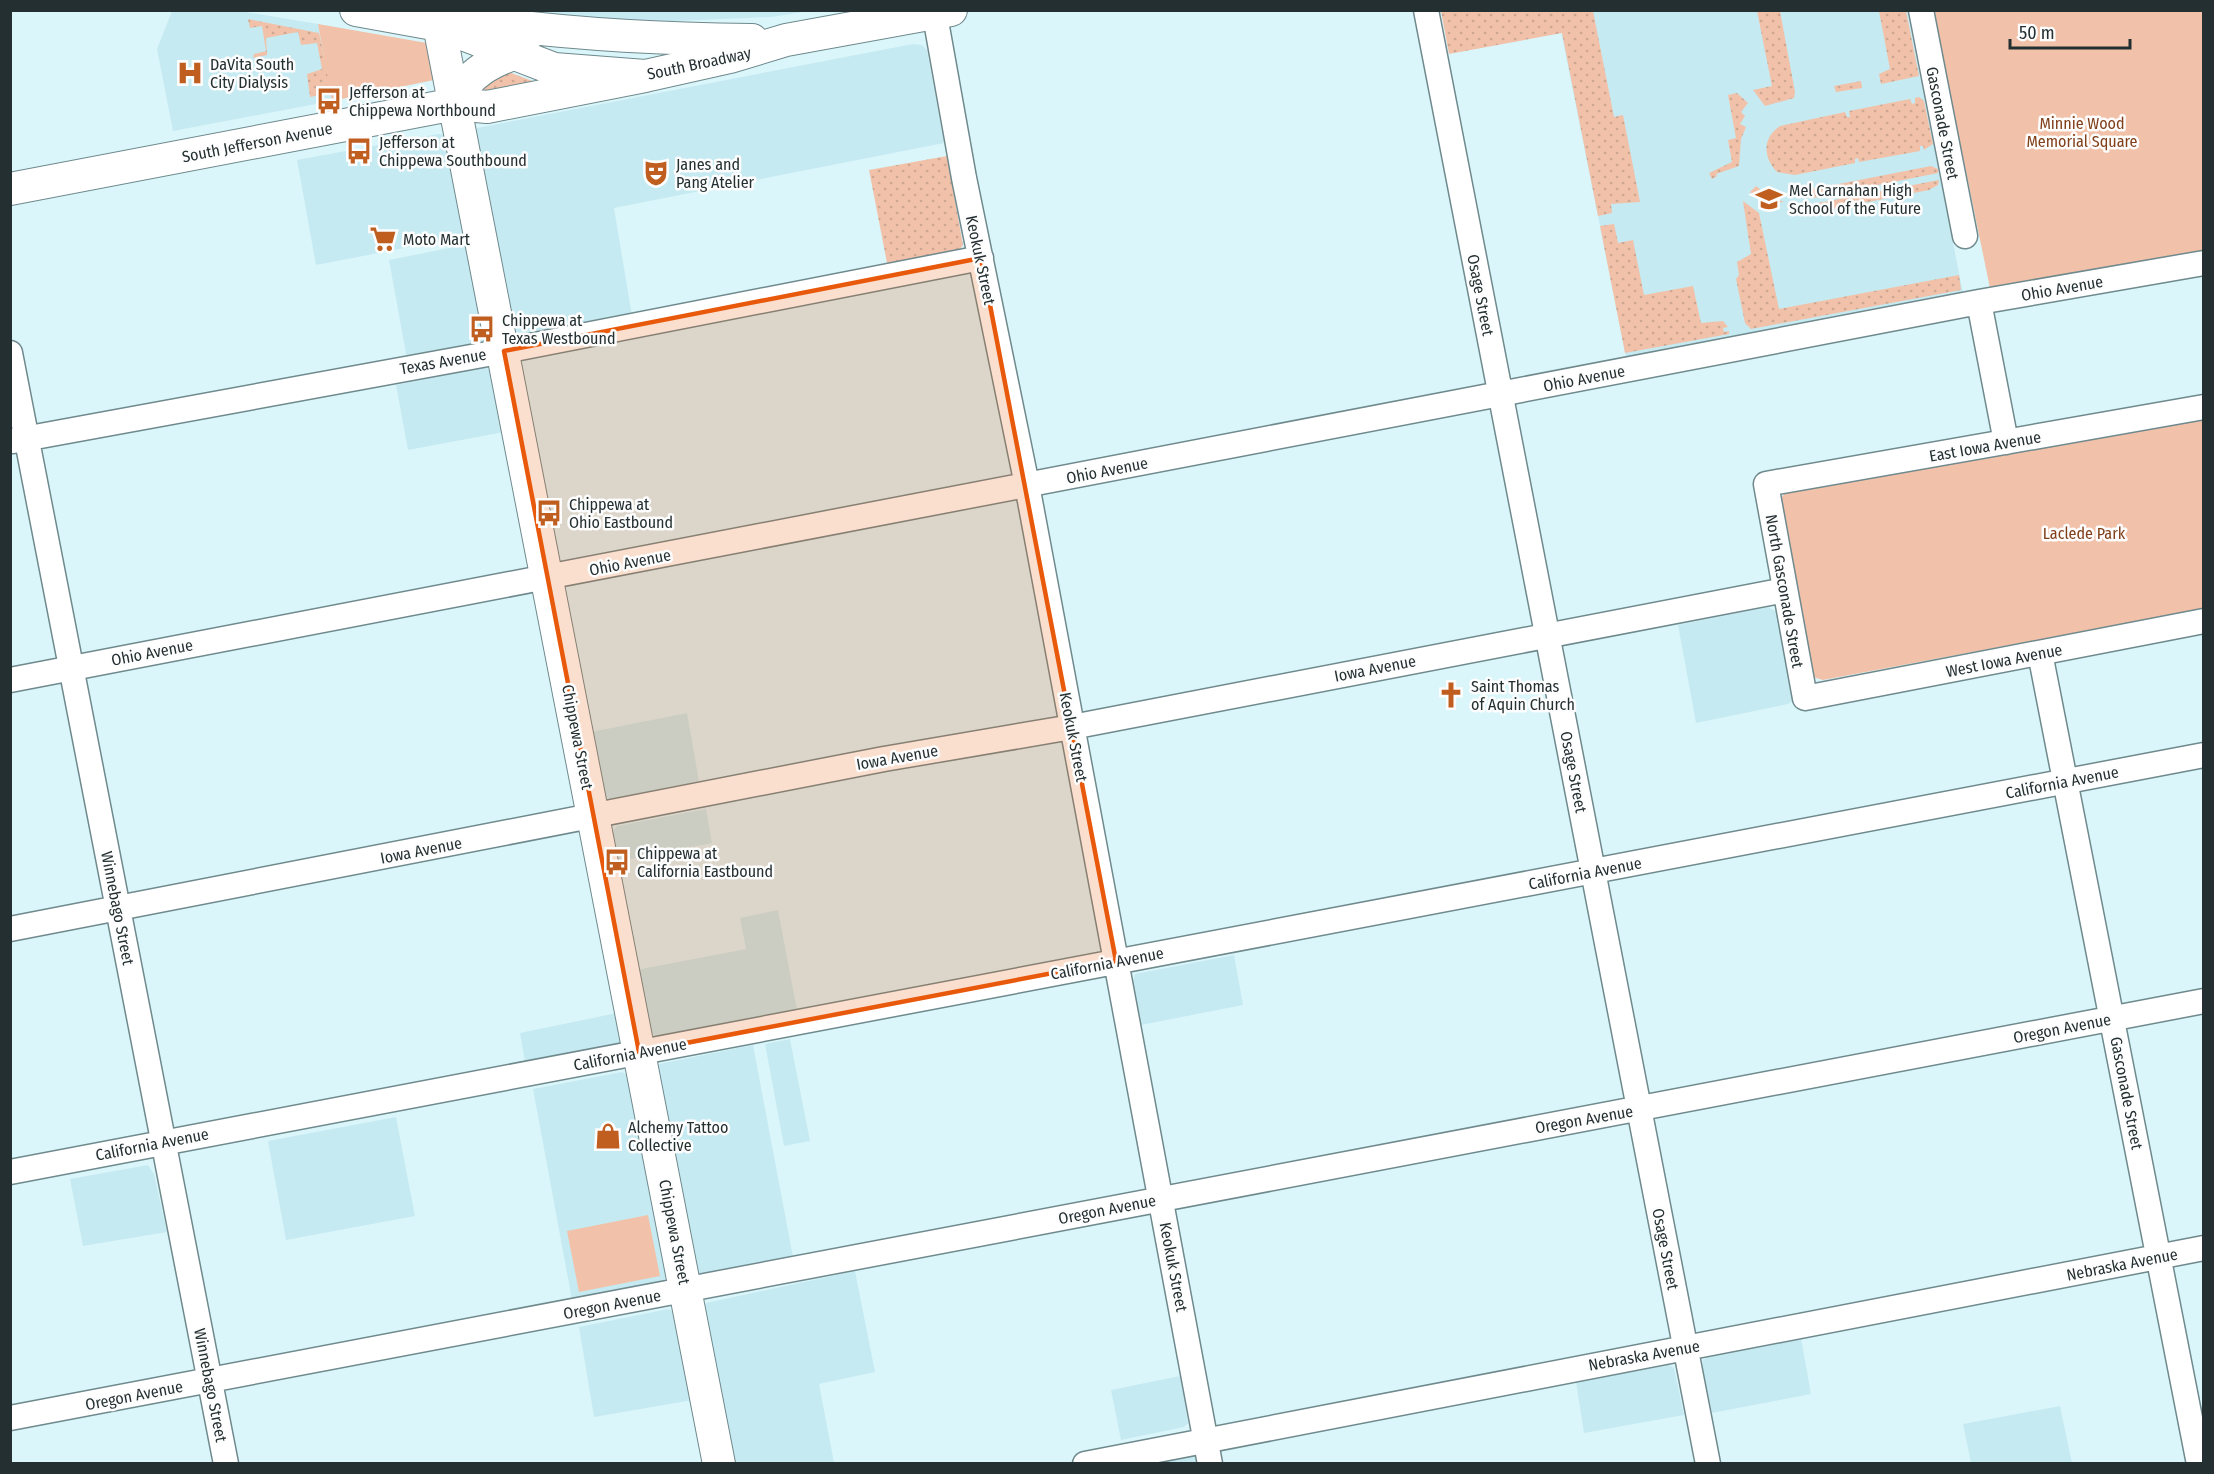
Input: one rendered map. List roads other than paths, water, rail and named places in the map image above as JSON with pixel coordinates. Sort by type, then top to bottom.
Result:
[{"type":"main road","name":"South Broadway","points":[[356,10],[567,32],[687,40],[786,40]]},
{"type":"main road","name":"South Broadway","points":[[438,18],[510,54],[554,69],[645,76],[739,55],[786,40],[940,12]]},
{"type":"main road","name":"Chippewa Street","points":[[438,18],[719,1464]]},
{"type":"main road","points":[[455,104],[468,79],[510,54],[546,46],[630,53],[651,51],[687,40]]},
{"type":"main road","name":"South Jefferson Avenue","points":[[10,189],[455,104],[487,107],[645,76]]},
{"type":"street","name":"Osage Street","points":[[1426,10],[1708,1464]]},
{"type":"street","name":"Gasconade Street","points":[[1921,10],[1965,236]]},
{"type":"street","name":"Keokuk Street","points":[[940,12],[981,258],[1027,485],[1210,1464]]},
{"type":"street","name":"Texas Avenue","points":[[19,440],[504,351],[981,258]]},
{"type":"street","name":"Ohio Avenue","points":[[10,680],[1979,302],[2204,263]]},
{"type":"street","points":[[1979,302],[2006,442]]},
{"type":"street","name":"Winnebago Street","points":[[10,353],[19,440],[72,668],[226,1464]]},
{"type":"street","name":"East Iowa Avenue","points":[[1766,484],[2204,407]]},
{"type":"street","name":"North Gasconade Street","points":[[1766,484],[1805,699]]},
{"type":"street","name":"Iowa Avenue","points":[[10,929],[884,759],[1072,727],[1785,590]]},
{"type":"street","name":"West Iowa Avenue","points":[[1805,699],[2204,621]]},
{"type":"street","name":"Gasconade Street","points":[[2040,653],[2199,1464]]},
{"type":"street","name":"California Avenue","points":[[10,1172],[2204,755]]},
{"type":"street","name":"Oregon Avenue","points":[[10,1418],[2204,1001]]},
{"type":"street","name":"Nebraska Avenue","points":[[1085,1464],[2204,1248]]},
{"type":"place","name":"DaVita South City Dialysis","points":[[190,73]]},
{"type":"place","name":"Jefferson at Chippewa Northbound","points":[[329,101]]},
{"type":"place","name":"Jefferson at Chippewa Southbound","points":[[359,151]]},
{"type":"place","name":"Janes and Pang Atelier","points":[[656,173]]},
{"type":"place","name":"Mel Carnahan High School of the Future","points":[[1769,199]]},
{"type":"place","name":"Moto Mart","points":[[383,239]]},
{"type":"place","name":"Chippewa at Texas Westbound","points":[[482,329]]},
{"type":"place","name":"Chippewa at Ohio Eastbound","points":[[549,513]]},
{"type":"place","name":"Saint Thomas of Aquin Church","points":[[1451,695]]},
{"type":"place","name":"Chippewa at California Eastbound","points":[[617,862]]},
{"type":"place","name":"Alchemy Tattoo Collective","points":[[608,1136]]},
{"type":"park label","name":"Minnie Wood Memorial Square","points":[[2082,132]]},
{"type":"park label","name":"Laclede Park","points":[[2084,533]]}]
